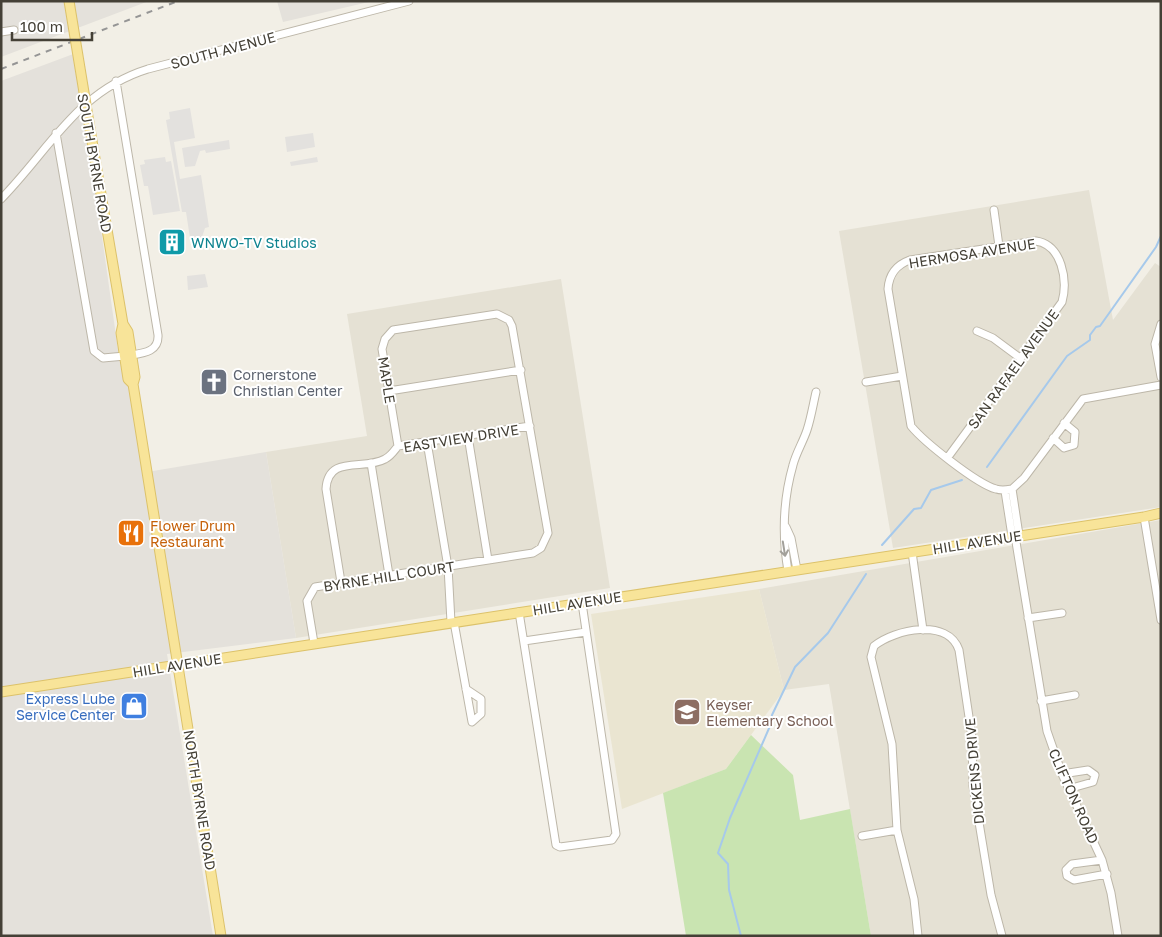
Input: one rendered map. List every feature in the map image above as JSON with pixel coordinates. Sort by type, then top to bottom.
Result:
[{"type":"main road","name":"SOUTH BYRNE ROAD","points":[[68,1],[123,324],[128,332],[128,355],[135,377],[133,384],[179,664]]},
{"type":"main road","name":"HILL AVENUE","points":[[1,692],[1155,516]]},
{"type":"main road","name":"NORTH BYRNE ROAD","points":[[179,664],[221,936]]},
{"type":"street","name":"SOUTH AVENUE","points":[[1,199],[56,133],[87,102],[116,81],[148,69],[409,1]]},
{"type":"street","points":[[1,32],[14,30]]},
{"type":"street","points":[[56,133],[94,351],[103,358],[153,349],[158,342],[158,335],[116,81]]},
{"type":"street","points":[[994,210],[999,246]]},
{"type":"street","name":"HERMOSA AVENUE","points":[[902,376],[888,289],[888,280],[893,270],[900,264],[910,260],[1036,241],[1052,248]]},
{"type":"street","name":"SAN RAFAEL AVENUE","points":[[948,457],[1062,302],[1064,283],[1060,261],[1052,248]]},
{"type":"street","name":"MAPLE","points":[[398,446],[382,349],[385,338],[393,330],[497,314],[509,320],[514,332]]},
{"type":"street","points":[[1161,324],[1155,344],[1161,377]]},
{"type":"street","points":[[977,331],[993,338],[1020,358]]},
{"type":"street","name":"BYRNE HILL COURT","points":[[314,644],[307,601],[314,587],[533,553],[541,548],[548,533],[514,332]]},
{"type":"street","points":[[389,391],[521,370]]},
{"type":"street","points":[[866,382],[902,376],[911,426],[918,434],[978,480],[995,489],[1008,490],[1024,478],[1083,399],[1161,385]]},
{"type":"street","points":[[792,570],[783,540],[786,527],[786,496],[793,464],[807,430],[816,392]]},
{"type":"street","points":[[1053,438],[1064,448],[1074,445],[1076,432],[1064,423]]},
{"type":"street","name":"EASTVIEW DRIVE","points":[[341,582],[326,480],[331,472],[340,467],[384,460],[398,446],[530,426]]},
{"type":"street","points":[[468,436],[488,560]]},
{"type":"street","points":[[428,442],[448,567],[453,622],[466,689]]},
{"type":"street","points":[[371,463],[389,575]]},
{"type":"street","name":"CLIFTON ROAD","points":[[1008,490],[1047,732],[1068,789],[1107,874],[1118,936]]},
{"type":"street","points":[[1155,516],[1161,620]]},
{"type":"street","points":[[912,552],[923,630],[888,636],[874,646],[871,651],[892,744],[897,830],[914,899],[918,936]]},
{"type":"street","points":[[519,612],[556,845],[560,847],[612,840],[616,834],[582,602]]},
{"type":"street","points":[[1028,618],[1062,613]]},
{"type":"street","name":"DICKENS DRIVE","points":[[923,630],[950,635],[956,640],[960,650],[970,723],[973,786],[991,895],[1002,936]]},
{"type":"street","points":[[524,641],[586,632]]},
{"type":"street","points":[[1041,701],[1075,695]]},
{"type":"street","points":[[1062,774],[1088,770],[1095,775],[1093,782],[1068,789]]},
{"type":"street","points":[[862,836],[897,830]]},
{"type":"street","points":[[1102,860],[1072,864],[1066,870],[1067,876],[1074,880],[1107,874]]},
{"type":"shaded area","points":[[1,1],[149,1],[1,57]]},
{"type":"shaded area","points":[[277,1],[373,1],[283,22]]},
{"type":"shaded area","points":[[76,53],[119,357],[137,411],[147,472],[266,452],[296,638],[167,654],[213,936],[1,936],[1,81]]},
{"type":"shaded area","points":[[190,108],[195,138],[174,142],[180,179],[201,175],[209,227],[205,228],[202,237],[190,238],[186,212],[182,212],[166,120],[170,119],[169,112]]},
{"type":"shaded area","points":[[313,133],[315,147],[287,152],[285,137]]},
{"type":"shaded area","points":[[229,140],[230,149],[206,153],[205,150],[200,151],[195,166],[185,167],[182,148]]},
{"type":"shaded area","points":[[165,157],[166,162],[171,161],[180,211],[153,215],[148,186],[144,186],[140,165],[145,164],[144,160]]},
{"type":"shaded area","points":[[317,157],[318,162],[291,166],[290,162]]},
{"type":"shaded area","points":[[1089,190],[1113,320],[1155,263],[1161,267],[1161,507],[893,548],[839,231]]},
{"type":"shaded area","points":[[205,274],[208,287],[188,290],[187,276]]},
{"type":"shaded area","points":[[561,279],[610,588],[296,638],[266,452],[367,436],[347,314]]},
{"type":"shaded area","points":[[1161,520],[1161,936],[871,936],[829,684],[784,690],[759,589]]},
{"type":"shaded area","name":"Keyser Elementary School","points":[[759,589],[784,690],[726,769],[622,809],[591,614]]},
{"type":"green space","points":[[751,735],[793,775],[800,820],[850,809],[871,936],[686,936],[663,793],[726,769]]},
{"type":"waterway","points":[[987,467],[1067,356],[1090,340],[1090,335],[1096,327],[1100,326],[1156,247],[1161,236]]},
{"type":"waterway","points":[[882,545],[914,509],[921,508],[931,490],[962,480]]},
{"type":"waterway","points":[[741,936],[729,890],[728,864],[718,853],[730,818],[770,726],[772,715],[795,667],[828,633],[866,574]]},
{"type":"railway","points":[[1,69],[178,1]]},
{"type":"place","name":"WNWO-TV Studios","points":[[172,242]]},
{"type":"place","name":"Cornerstone Christian Center","points":[[214,382]]},
{"type":"place","name":"Flower Drum Restaurant","points":[[131,533]]},
{"type":"place","name":"Express Lube Service Center","points":[[134,706]]},
{"type":"place","name":"Keyser Elementary School","points":[[687,712]]}]
